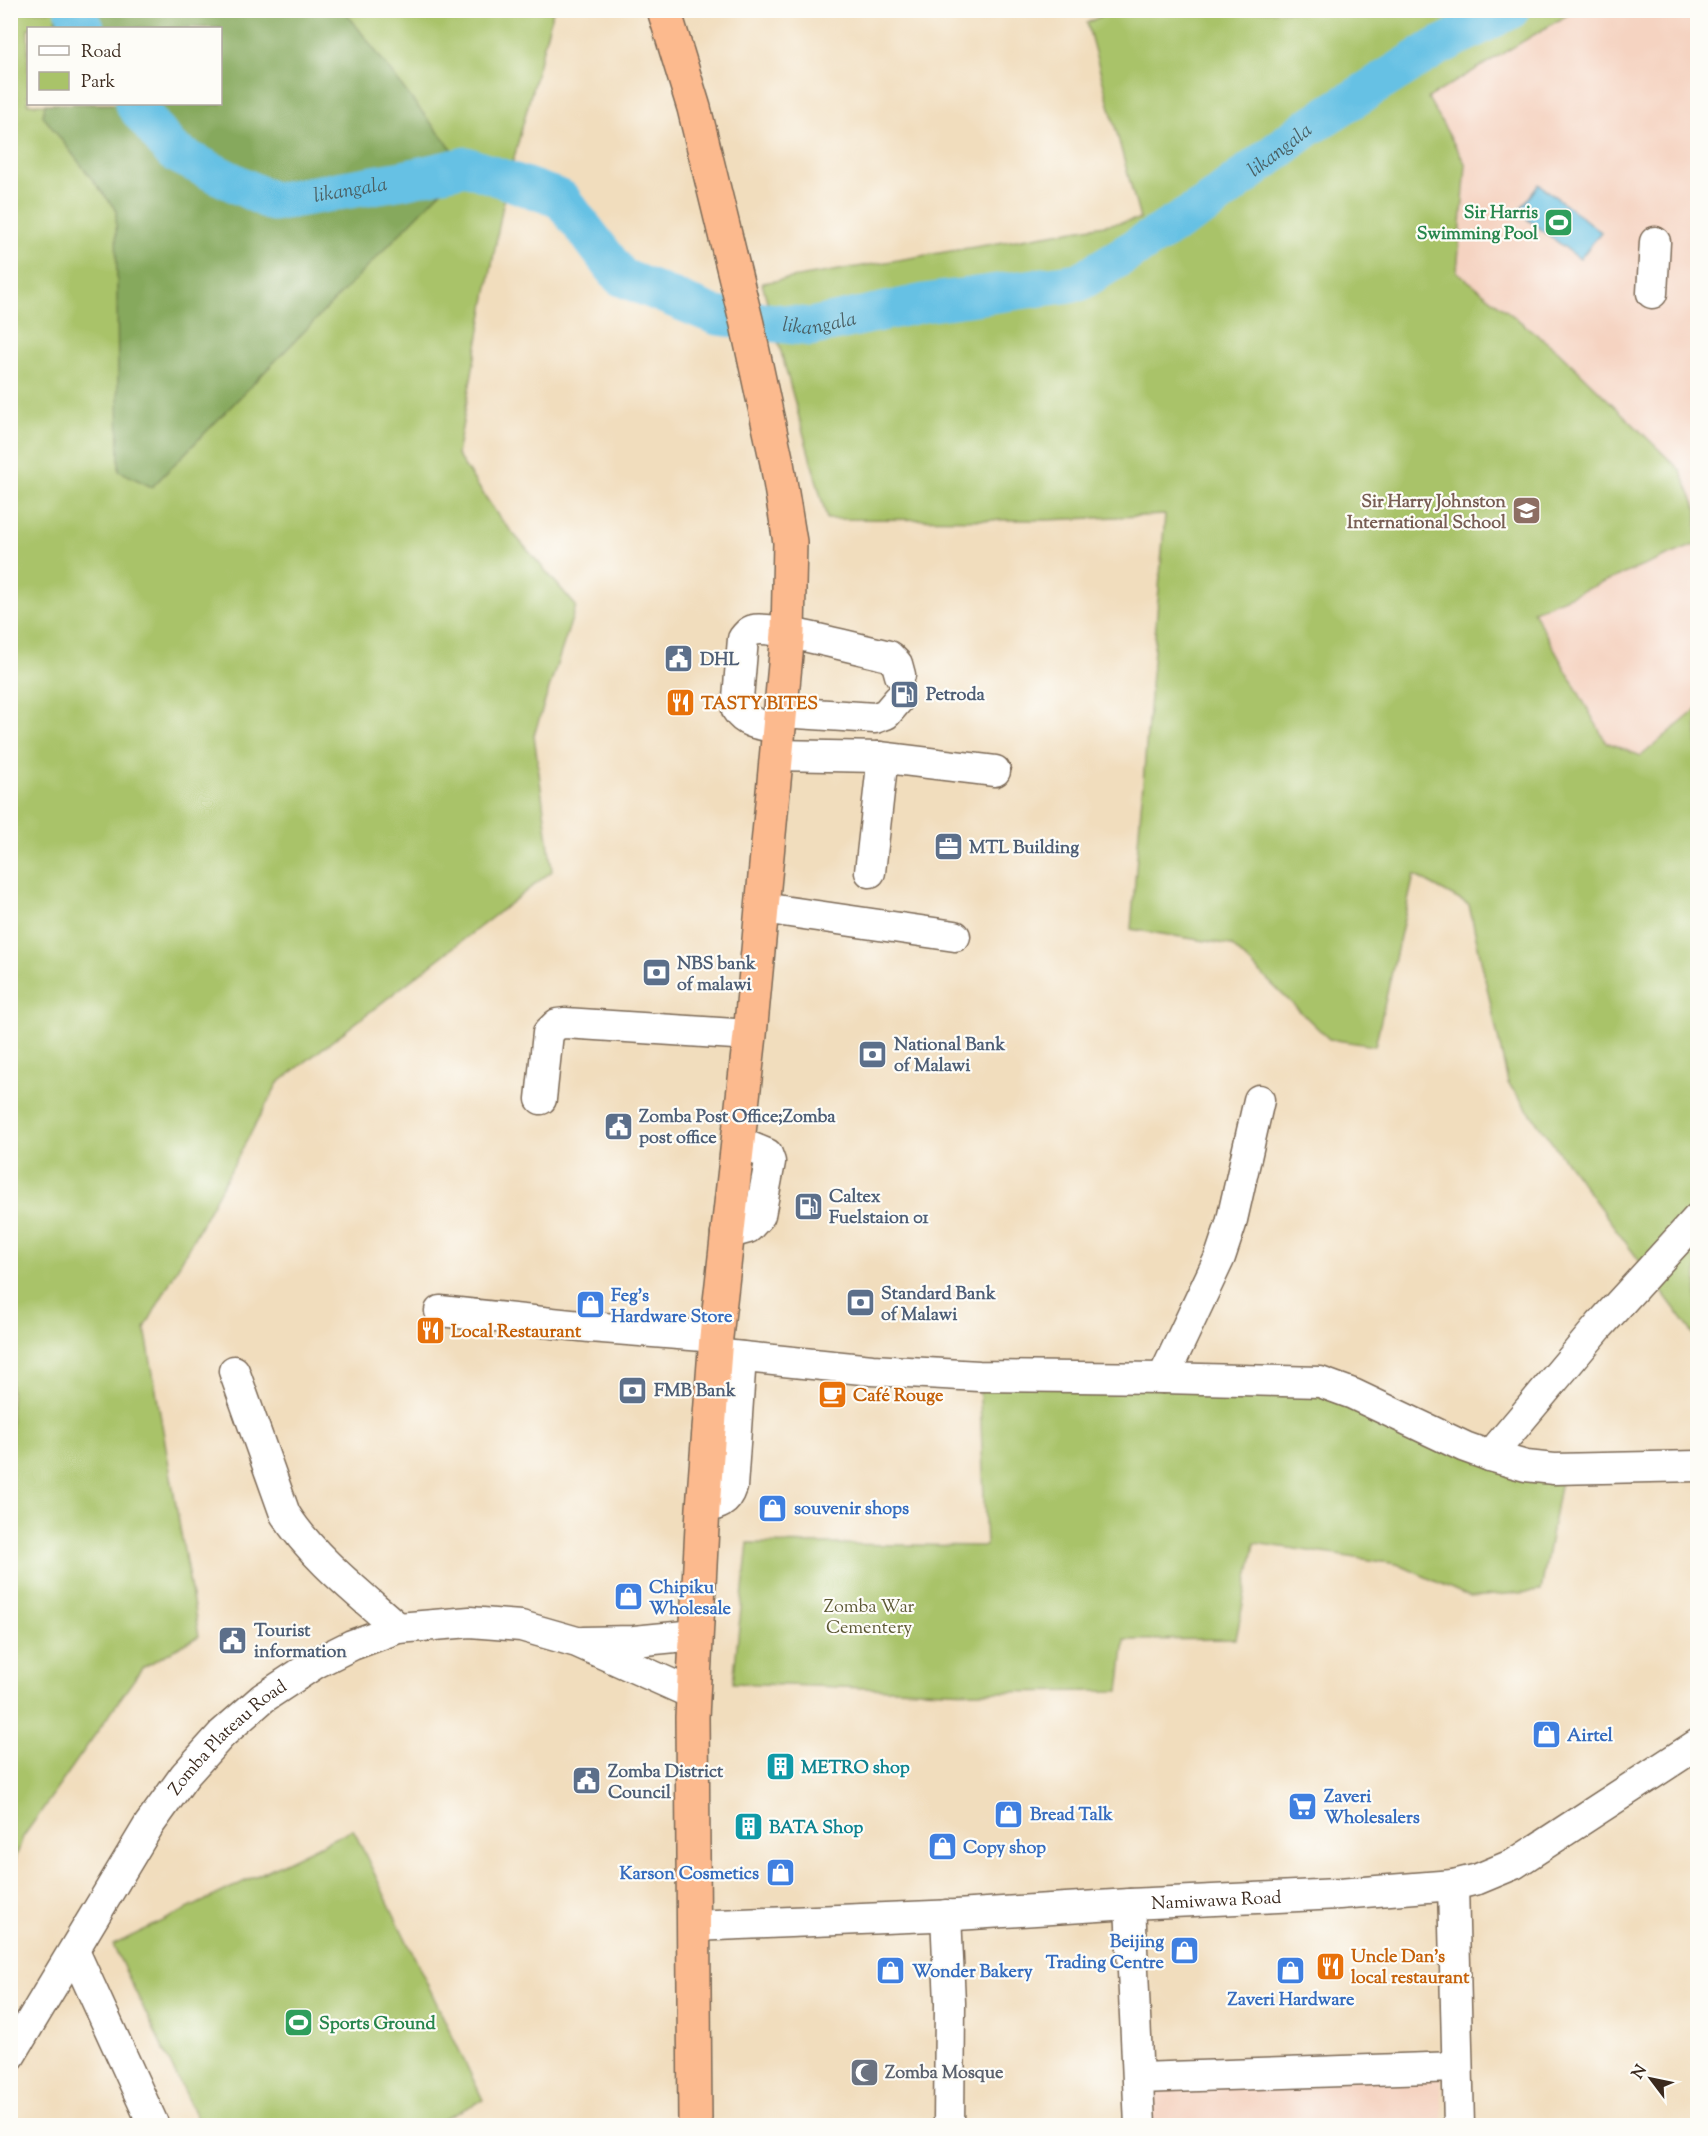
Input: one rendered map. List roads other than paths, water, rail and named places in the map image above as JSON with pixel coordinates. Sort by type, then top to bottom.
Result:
[{"type":"highway","points":[[664,10],[694,108],[747,324],[777,463],[790,542],[788,633],[779,732],[750,1035],[726,1234],[724,1349],[703,1508],[693,1694],[695,2126]]},
{"type":"street","points":[[1652,293],[1655,242]]},
{"type":"street","points":[[779,732],[875,718],[886,714],[899,688],[897,664],[889,656],[788,633],[755,629],[743,639],[738,710],[749,722],[779,732],[879,757],[995,771]]},
{"type":"street","points":[[870,872],[881,774],[879,757]]},
{"type":"street","points":[[762,908],[955,936]]},
{"type":"street","points":[[541,1099],[548,1033],[557,1024],[750,1035]]},
{"type":"street","points":[[1163,1378],[1220,1257],[1231,1224],[1259,1100]]},
{"type":"street","points":[[1490,1456],[1600,1326],[1698,1218]]},
{"type":"street","points":[[440,1311],[590,1328],[872,1370],[979,1377],[1320,1382],[1353,1394],[1465,1447],[1526,1466],[1554,1468],[1698,1466]]},
{"type":"street","points":[[234,1371],[285,1514],[295,1531],[398,1628]]},
{"type":"street","name":"Zomba Plateau Road","points":[[10,2056],[149,1825],[185,1775],[222,1734],[263,1698],[316,1663],[352,1645],[398,1628],[470,1622],[521,1626],[577,1642],[693,1694]]},
{"type":"street","name":"Zomba Plateau Road","points":[[577,1642],[634,1641],[696,1635]]},
{"type":"street","name":"Namiwawa Road","points":[[693,1926],[1339,1894],[1453,1885],[1478,1879],[1514,1864],[1698,1744]]},
{"type":"street","points":[[1453,1885],[1459,2126]]},
{"type":"street","points":[[1130,1904],[1140,2126]]},
{"type":"street","points":[[946,1915],[950,2003],[949,2126]]},
{"type":"street","points":[[74,1951],[154,2126]]},
{"type":"street","points":[[1139,2078],[1457,2067]]},
{"type":"water","name":"Sir Harris Swimming Pool","points":[[1539,184],[1601,232],[1580,259],[1518,212]]},
{"type":"waterway","name":"likangala","points":[[74,10],[84,27]]},
{"type":"waterway","name":"likangala","points":[[135,105],[173,152],[273,202],[403,180],[466,166],[561,199],[621,277],[717,316],[810,327],[924,303],[1079,282],[1208,204],[1307,128],[1432,50],[1510,10]]},
{"type":"place","name":"Sir Harris Swimming Pool","points":[[1559,222]]},
{"type":"place","name":"Sir Harry Johnston International School","points":[[1527,511]]},
{"type":"place","name":"DHL","points":[[679,659]]},
{"type":"place","name":"Petroda","points":[[905,694]]},
{"type":"place","name":"TASTY BITES","points":[[680,703]]},
{"type":"place","name":"MTL Building","points":[[948,847]]},
{"type":"place","name":"NBS bank of malawi","points":[[656,973]]},
{"type":"place","name":"National Bank of Malawi","points":[[873,1054]]},
{"type":"place","name":"Zomba Post Office;Zomba post office","points":[[618,1126]]},
{"type":"place","name":"Caltex Fuelstaion 01","points":[[808,1206]]},
{"type":"place","name":"Standard Bank of Malawi","points":[[860,1303]]},
{"type":"place","name":"Feg's Hardware Store","points":[[590,1305]]},
{"type":"place","name":"Local Restaurant","points":[[430,1331]]},
{"type":"place","name":"FMB Bank","points":[[633,1390]]},
{"type":"place","name":"Café Rouge","points":[[832,1395]]},
{"type":"place","name":"souvenir shops","points":[[773,1508]]},
{"type":"place","name":"Chipiku Wholesale","points":[[628,1597]]},
{"type":"place","name":"Tourist information","points":[[233,1640]]},
{"type":"place","name":"Airtel","points":[[1546,1735]]},
{"type":"place","name":"METRO shop","points":[[780,1767]]},
{"type":"place","name":"Zomba District Council","points":[[587,1781]]},
{"type":"place","name":"Zaveri Wholesalers","points":[[1303,1806]]},
{"type":"place","name":"Bread Talk","points":[[1009,1814]]},
{"type":"place","name":"BATA Shop","points":[[748,1827]]},
{"type":"place","name":"Copy shop","points":[[942,1847]]},
{"type":"place","name":"Karson Cosmetics","points":[[780,1873]]},
{"type":"place","name":"Beijing Trading Centre","points":[[1185,1951]]},
{"type":"place","name":"Uncle Dan's local restaurant","points":[[1330,1966]]},
{"type":"place","name":"Zaveri Hardware","points":[[1291,1970]]},
{"type":"place","name":"Wonder Bakery","points":[[891,1971]]},
{"type":"place","name":"Sports Ground","points":[[298,2023]]},
{"type":"place","name":"Zomba Mosque","points":[[864,2072]]},
{"type":"park label","name":"Zomba War Cementery","points":[[869,1616]]}]
